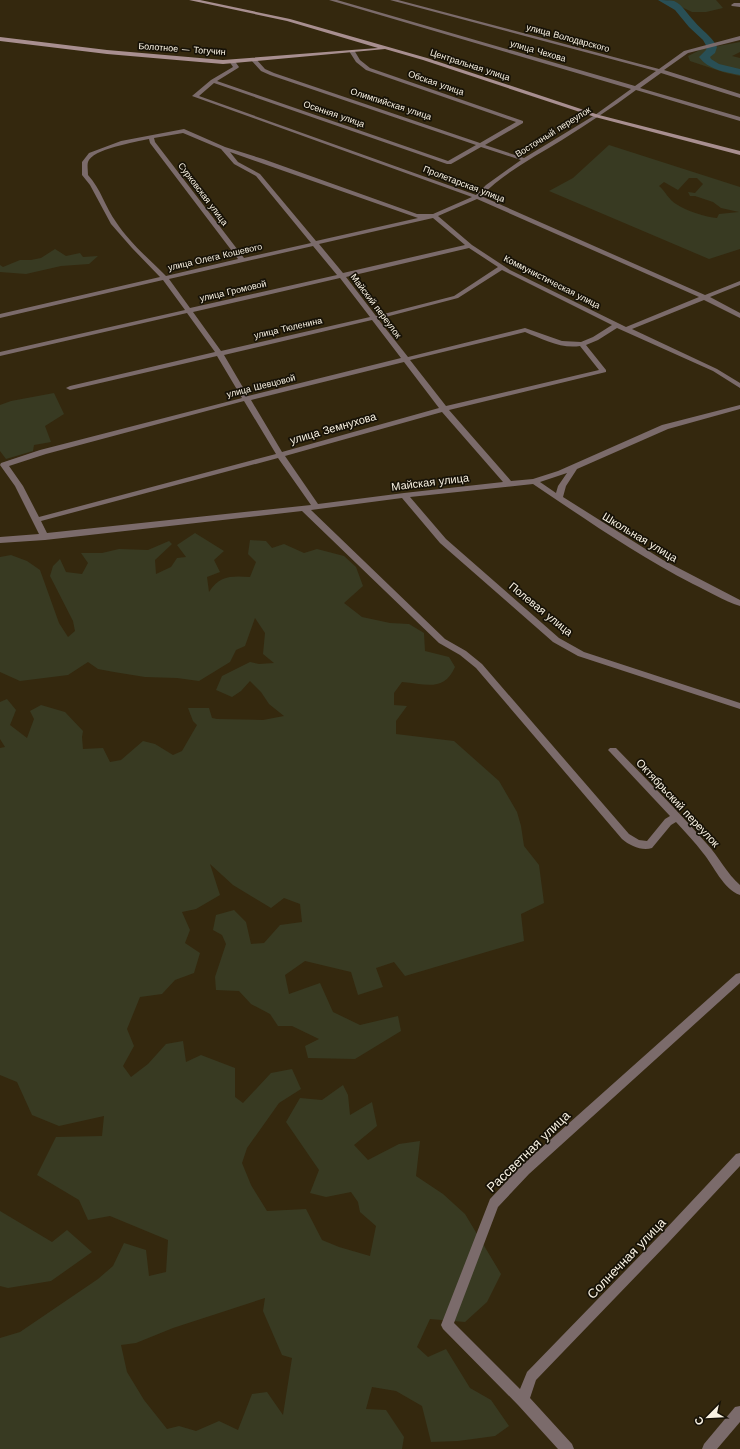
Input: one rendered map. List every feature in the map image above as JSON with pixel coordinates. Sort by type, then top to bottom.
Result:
[{"type":"main road","name":"Центральная улица","points":[[192,0],[288,20],[388,48],[597,116],[660,134],[740,153]]},
{"type":"main road","name":"Болотное — Тогучин","points":[[0,39],[107,52],[222,62],[388,48]]},
{"type":"street","name":"улица Чехова","points":[[331,0],[740,119]]},
{"type":"street","name":"улица Володарского","points":[[392,0],[658,70],[740,96]]},
{"type":"street","points":[[734,5],[740,5]]},
{"type":"street","name":"Восточный переулок","points":[[434,216],[477,197],[488,186],[525,160],[597,116],[636,89],[658,70],[678,56],[706,46],[740,38]]},
{"type":"street","name":"Обская улица","points":[[352,52],[358,61],[368,69],[521,122],[482,144]]},
{"type":"street","name":"Олимпийская улица","points":[[254,60],[263,70],[272,74],[482,144],[525,160]]},
{"type":"street","points":[[212,81],[236,67],[232,61]]},
{"type":"street","name":"Осенняя улица","points":[[212,81],[449,163],[482,144]]},
{"type":"street","name":"Пролетарская улица","points":[[212,81],[196,96],[477,197],[704,297],[740,316]]},
{"type":"street","points":[[316,507],[280,455],[218,353],[165,278],[134,247],[113,223],[93,184],[85,175],[85,162],[91,154],[121,143],[184,131],[223,148],[261,160],[416,216],[434,216]]},
{"type":"street","name":"Сурковская улица","points":[[152,137],[152,142],[243,261]]},
{"type":"street","name":"Майский переулок","points":[[223,148],[236,163],[258,175],[341,275],[444,409],[509,484]]},
{"type":"street","name":"улица Олега Кошевого","points":[[0,316],[434,216]]},
{"type":"street","name":"Коммунистическая улица","points":[[434,216],[470,246],[503,267],[617,325],[715,370],[740,386]]},
{"type":"street","name":"улица Громовой","points":[[0,354],[470,246]]},
{"type":"street","name":"улица Тюленина","points":[[70,388],[374,318],[456,297],[503,267]]},
{"type":"street","points":[[626,329],[740,283]]},
{"type":"street","points":[[582,344],[617,325]]},
{"type":"street","name":"улица Шевцовой","points":[[36,520],[19,486],[4,465],[72,444],[245,399],[525,330],[563,342],[582,344]]},
{"type":"street","name":"улица Земнухова","points":[[36,520],[280,455],[444,409],[604,371],[582,344]]},
{"type":"street","name":"Майская улица","points":[[0,540],[110,530],[534,481],[561,473],[665,427],[740,406]]},
{"type":"street","points":[[559,498],[562,486],[575,467]]},
{"type":"street","name":"Школьная улица","points":[[534,481],[614,536],[707,589],[740,603]]},
{"type":"street","name":"Полевая улица","points":[[404,495],[443,541],[556,640],[581,654],[740,706]]},
{"type":"street","points":[[305,508],[442,641],[463,653],[479,666],[630,841],[640,846],[649,846],[668,822],[678,817]]},
{"type":"street","points":[[36,520],[45,537]]},
{"type":"street","name":"Октябрьский переулок","points":[[613,750],[678,817],[710,853],[731,884],[740,892]]},
{"type":"street","name":"Рассветная улица","points":[[522,1400],[448,1325],[494,1203],[525,1170],[740,977]]},
{"type":"street","name":"Солнечная улица","points":[[522,1400],[531,1376],[740,1158]]},
{"type":"street","points":[[522,1400],[567,1449]]},
{"type":"street","points":[[709,1449],[740,1412]]},
{"type":"green space","points":[[667,0],[716,0],[723,8],[706,12],[692,12]]},
{"type":"green space","points":[[740,42],[740,52],[732,56],[740,58],[740,76],[690,61],[688,56],[702,49]]},
{"type":"green space","points":[[609,145],[740,187],[740,249],[709,259],[549,191],[573,178]],"holes":[[[689,178],[697,178],[703,184],[695,193],[688,192],[690,196],[695,196],[713,202],[721,208],[739,212],[719,214],[717,218],[696,213],[680,207],[669,198],[659,186],[664,182],[678,190]]]},
{"type":"green space","points":[[55,249],[66,256],[80,253],[83,257],[98,256],[89,264],[61,266],[26,274],[0,272],[0,265],[3,267],[20,260],[41,258]]},
{"type":"green space","points":[[54,393],[64,414],[45,426],[51,442],[34,445],[33,451],[6,459],[0,451],[0,405],[11,401]]},
{"type":"green space","points":[[195,533],[224,551],[214,560],[220,572],[207,577],[209,592],[218,582],[227,578],[250,577],[256,562],[248,554],[250,540],[266,541],[272,548],[284,544],[304,553],[317,549],[344,556],[356,567],[363,586],[344,603],[362,617],[390,623],[409,624],[424,633],[425,651],[449,657],[455,667],[451,675],[445,680],[433,685],[402,682],[394,693],[394,705],[407,706],[396,721],[396,734],[454,741],[499,781],[517,812],[524,846],[539,865],[544,903],[521,914],[524,941],[405,976],[394,962],[376,968],[383,987],[358,995],[351,972],[305,961],[285,975],[289,994],[320,983],[333,1012],[360,1025],[398,1016],[401,1031],[355,1059],[308,1058],[305,1046],[319,1039],[292,1026],[278,1026],[270,1014],[251,1004],[239,991],[216,990],[215,977],[226,944],[222,935],[213,930],[216,915],[234,910],[246,922],[251,944],[264,943],[280,925],[302,922],[300,904],[284,898],[271,908],[233,885],[210,864],[220,895],[196,909],[182,912],[190,930],[185,943],[200,953],[194,973],[175,980],[162,994],[140,997],[127,1029],[134,1046],[123,1066],[131,1077],[148,1064],[166,1044],[183,1041],[186,1062],[201,1055],[235,1068],[235,1097],[243,1103],[271,1073],[292,1069],[301,1089],[279,1103],[247,1148],[242,1163],[251,1185],[267,1211],[306,1209],[322,1240],[339,1247],[370,1256],[376,1226],[360,1212],[358,1202],[351,1192],[326,1197],[310,1193],[319,1170],[286,1122],[300,1098],[322,1100],[343,1085],[348,1095],[350,1115],[372,1102],[377,1126],[354,1145],[368,1160],[399,1144],[420,1141],[416,1176],[443,1194],[465,1214],[501,1274],[487,1302],[465,1322],[430,1319],[417,1347],[428,1357],[446,1349],[470,1388],[491,1400],[509,1426],[495,1436],[458,1441],[431,1442],[422,1406],[396,1391],[372,1387],[366,1409],[386,1410],[404,1437],[402,1449],[0,1449],[0,1338],[20,1332],[98,1279],[113,1266],[124,1243],[146,1250],[149,1276],[166,1272],[168,1240],[110,1216],[88,1220],[79,1200],[37,1175],[56,1137],[102,1136],[104,1116],[59,1126],[32,1115],[17,1082],[0,1075],[0,748],[5,747],[0,739],[0,702],[7,699],[16,710],[10,725],[27,738],[34,719],[30,711],[41,705],[65,712],[83,731],[83,749],[103,748],[110,762],[121,760],[143,741],[155,744],[173,755],[182,751],[197,725],[193,721],[188,708],[209,708],[212,718],[217,719],[263,720],[284,716],[269,704],[261,692],[250,681],[241,691],[232,697],[216,690],[222,676],[250,662],[259,664],[274,663],[263,654],[265,633],[255,618],[245,646],[236,650],[230,662],[199,681],[177,678],[145,677],[114,672],[98,669],[88,662],[68,675],[20,681],[0,672],[0,557],[11,555],[27,561],[40,570],[59,623],[68,637],[75,631],[73,621],[50,576],[53,566],[60,559],[66,572],[82,574],[88,563],[81,553],[102,553],[119,549],[148,550],[169,541],[172,544],[155,560],[156,574],[171,567],[177,558],[186,557],[177,545]],"holes":[[[265,1298],[263,1311],[282,1355],[292,1358],[283,1415],[267,1392],[252,1394],[238,1430],[219,1421],[196,1431],[179,1426],[167,1429],[144,1400],[127,1372],[121,1345],[136,1343],[173,1328]]]},
{"type":"green space","points":[[0,1211],[52,1242],[67,1230],[92,1252],[51,1281],[8,1288],[0,1286]]},
{"type":"waterway","points":[[663,0],[676,6],[692,25],[710,42],[712,47],[711,51],[704,57],[707,61],[720,68],[740,72]]}]
